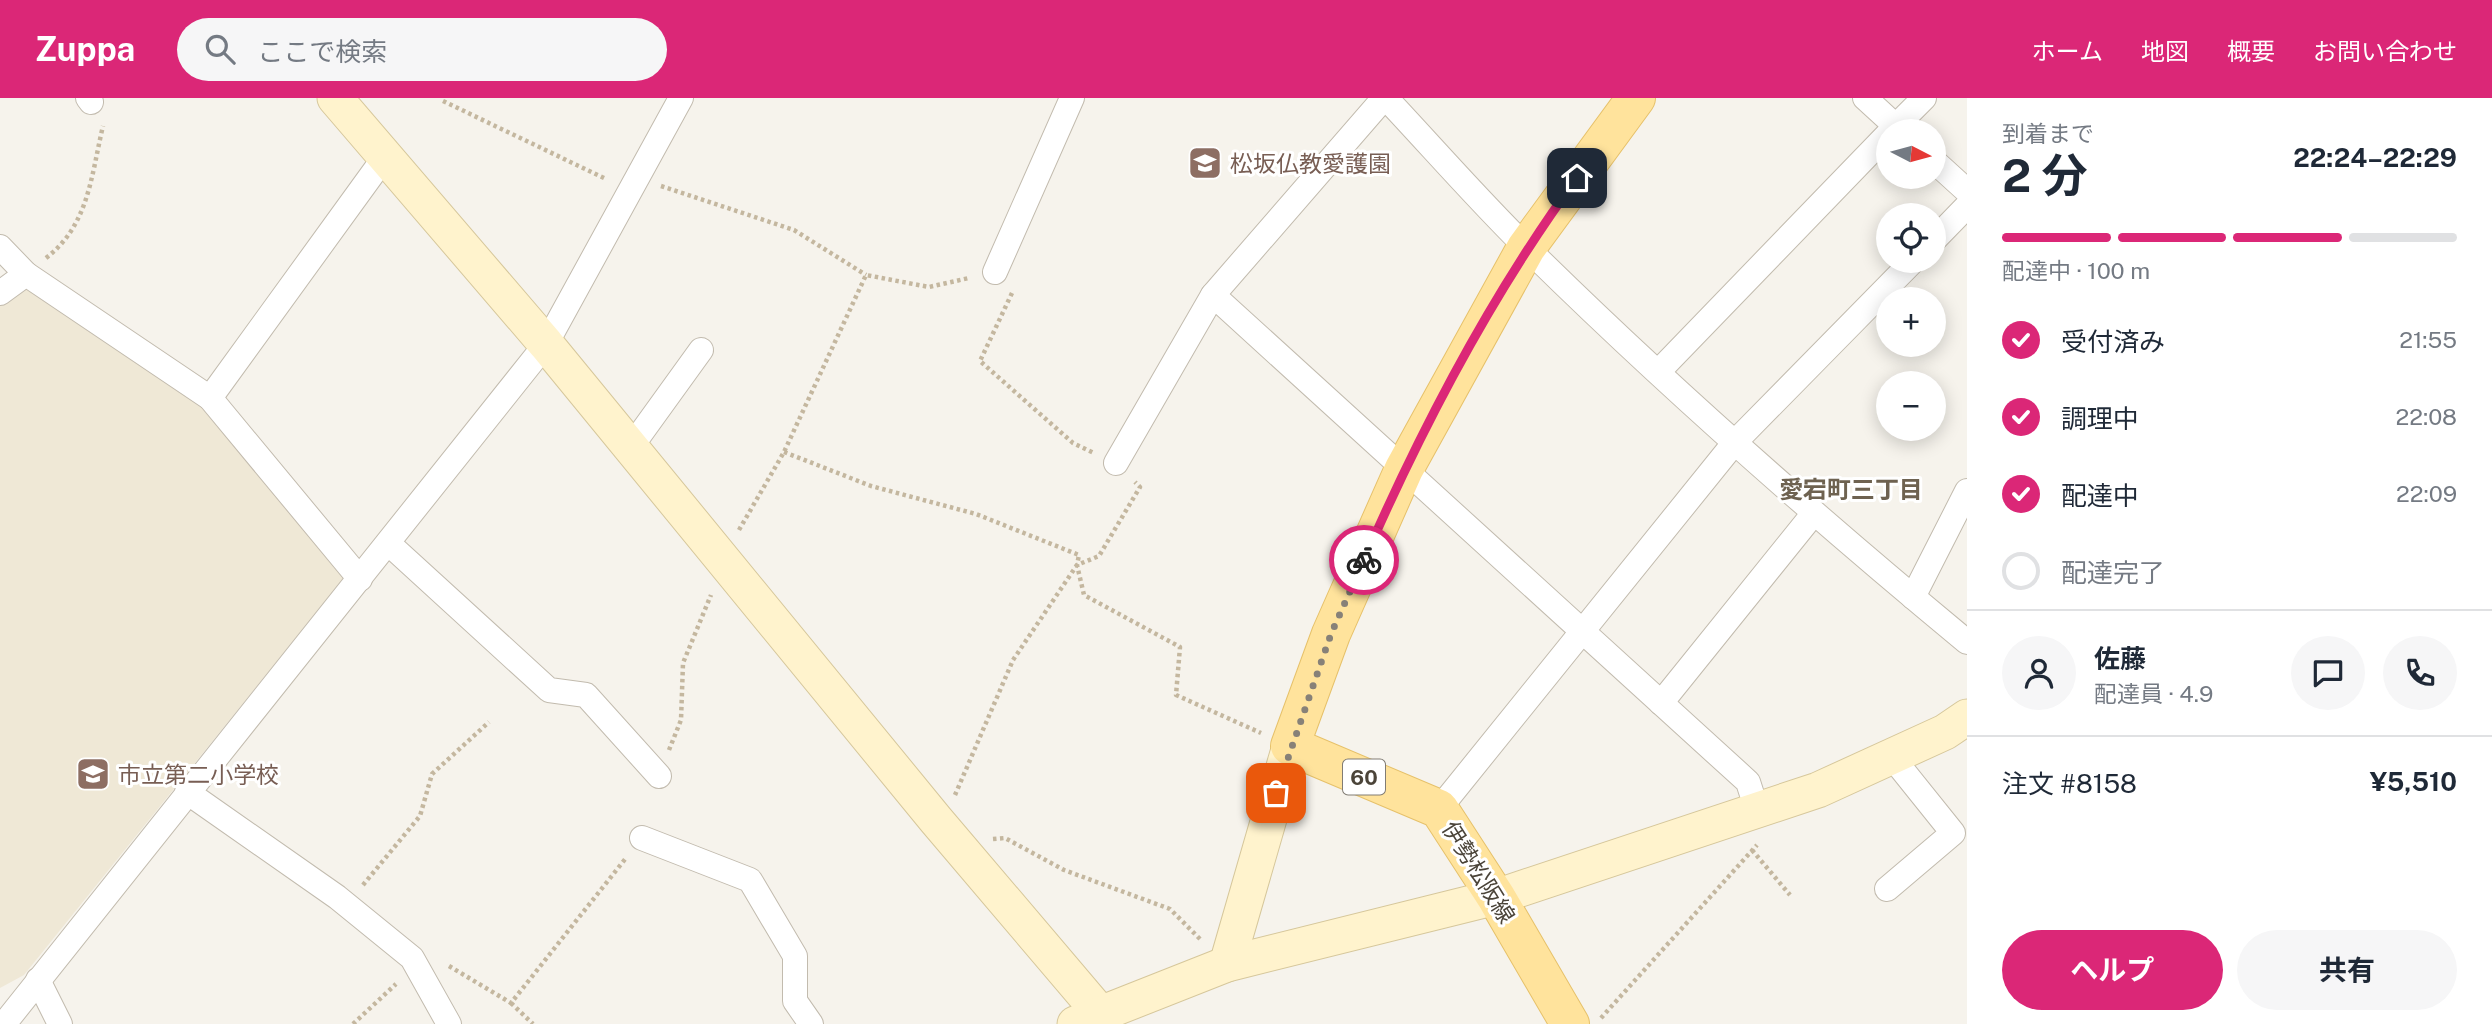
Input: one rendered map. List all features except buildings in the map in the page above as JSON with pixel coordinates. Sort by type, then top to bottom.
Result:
[{"type":"main road","points":[[1290,746],[1331,634],[1404,469],[1526,248],[1636,98]]},
{"type":"main road","name":"伊勢松阪線","points":[[1290,746],[1439,809],[1496,897],[1570,1024]]},
{"type":"street","points":[[335,98],[546,344],[722,557],[964,853],[1088,1018],[1227,964],[1496,897],[1818,790],[1944,733],[1967,717]]},
{"type":"street","points":[[0,1022],[4,1024],[546,344],[681,98]]},
{"type":"street","points":[[995,272],[1072,98]]},
{"type":"street","points":[[1116,463],[1213,295],[1385,98],[1526,248],[1658,372],[1814,513],[1967,642]]},
{"type":"street","points":[[1865,98],[1883,119]]},
{"type":"street","points":[[1905,119],[1924,98]]},
{"type":"street","points":[[1658,372],[1876,149]]},
{"type":"street","points":[[210,398],[384,158]]},
{"type":"street","points":[[1946,172],[1967,191]]},
{"type":"street","points":[[1946,228],[1967,206]]},
{"type":"street","points":[[0,247],[26,274],[210,398],[360,579]]},
{"type":"street","points":[[1439,809],[1735,442],[1901,273]]},
{"type":"street","points":[[0,293],[26,274]]},
{"type":"street","points":[[1213,295],[1748,782],[1757,810]]},
{"type":"street","points":[[631,447],[701,351]]},
{"type":"street","points":[[1913,597],[1967,491]]},
{"type":"street","points":[[1661,703],[1814,513]]},
{"type":"street","points":[[388,543],[549,690],[586,695],[659,776]]},
{"type":"street","points":[[1227,964],[1290,746]]},
{"type":"street","points":[[1887,889],[1953,833],[1892,757]]},
{"type":"street","points":[[187,792],[347,905],[412,958],[449,1024]]},
{"type":"street","points":[[642,838],[750,880],[795,956],[795,1001],[811,1024]]},
{"type":"street","points":[[38,980],[60,1024]]},
{"type":"path","points":[[26,274],[65,243],[81,218],[103,125]]},
{"type":"path","points":[[659,776],[681,720],[683,663],[712,592],[722,557],[784,452],[866,275],[929,287],[995,272],[1015,286],[980,361],[1073,443],[1116,463],[1140,487],[1099,556],[1077,565]]},
{"type":"path","points":[[784,452],[871,486],[976,514],[1079,555],[1077,565],[1013,660],[952,801],[936,820]]},
{"type":"path","points":[[1077,565],[1084,595],[1180,647],[1176,695],[1290,746]]},
{"type":"path","points":[[347,905],[420,816],[432,775],[489,722]]},
{"type":"path","points":[[1596,1024],[1770,830],[1757,810]]},
{"type":"path","points":[[511,1003],[642,838]]},
{"type":"path","points":[[964,853],[987,839],[1005,838],[1064,870],[1170,909],[1227,964]]},
{"type":"path","points":[[1752,850],[1790,895]]},
{"type":"path","points":[[353,1024],[409,973],[412,958],[432,956],[511,1003],[533,1024]]},
{"type":"shaded area","name":"市立第二小学校","points":[[27,285],[184,387],[231,428],[348,573],[24,975],[0,988],[0,304]]},
{"type":"way so far","points":[[1276,793],[1290,746],[1331,634],[1364,560]]},
{"type":"place","name":"松坂仏教愛護園","points":[[1205,163]]},
{"type":"place","name":"市立第二小学校","points":[[93,774]]},
{"type":"district","name":"愛宕町三丁目","points":[[1851,489]]},
{"type":"route","points":[[1364,560],[1404,469],[1526,248],[1577,178]]}]
